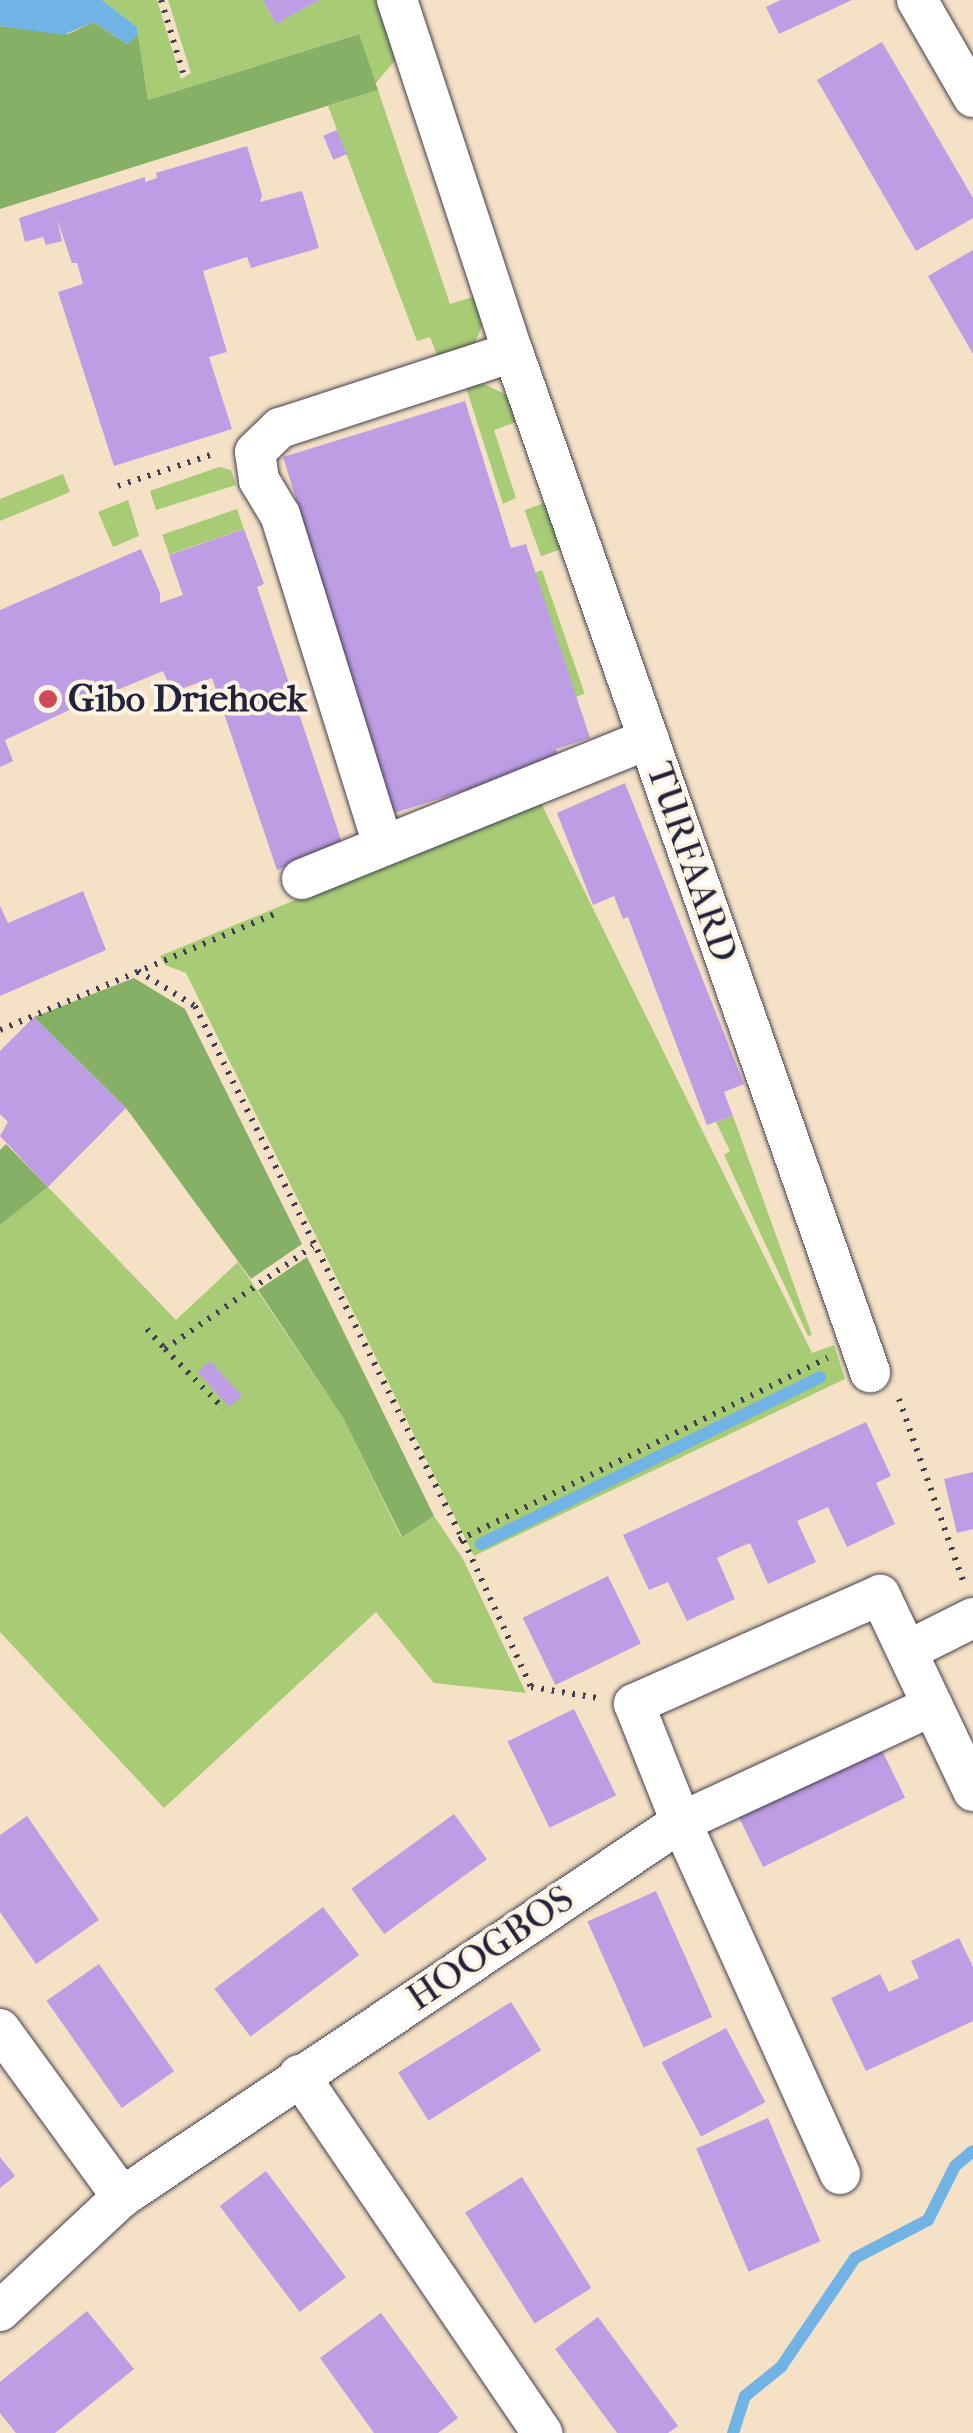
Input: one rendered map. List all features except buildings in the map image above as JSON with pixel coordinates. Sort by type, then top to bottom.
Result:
[{"type":"street","name":"TURFAARD","points":[[397,0],[513,352],[865,1357]]},
{"type":"street","points":[[917,0],[973,97]]},
{"type":"street","points":[[383,845],[280,515],[259,480],[255,452],[260,443],[280,428],[513,352]]},
{"type":"street","points":[[302,879],[649,739]]},
{"type":"street","points":[[840,2174],[681,1822],[634,1704],[880,1595],[973,1791]]},
{"type":"street","points":[[907,1651],[970,1605]]},
{"type":"street","name":"HOOGBOS","points":[[0,2311],[122,2198],[299,2075],[681,1822],[932,1706]]},
{"type":"street","points":[[0,2029],[122,2198]]},
{"type":"street","points":[[299,2075],[542,2433]]},
{"type":"path","points":[[161,0],[183,72]]},
{"type":"path","points":[[118,486],[148,473],[260,443]]},
{"type":"path","points":[[0,1030],[295,906],[302,879]]},
{"type":"path","points":[[138,971],[195,1006],[458,1540],[468,1550],[531,1687],[634,1704]]},
{"type":"path","points":[[166,1348],[313,1246]]},
{"type":"path","points":[[147,1329],[224,1409]]},
{"type":"path","points":[[458,1540],[865,1357],[899,1398],[970,1605]]},
{"type":"green space","points":[[102,0],[157,0],[181,79],[191,73],[168,0],[263,0],[276,24],[319,0],[380,0],[399,56],[375,84],[358,34],[148,100],[137,27]]},
{"type":"green space","points":[[94,22],[127,44],[138,34],[148,100],[359,34],[378,90],[0,209],[0,26],[68,34]]},
{"type":"green space","points":[[378,90],[450,304],[476,296],[483,323],[474,345],[439,360],[430,337],[417,341],[328,106]]},
{"type":"green space","points":[[484,384],[507,395],[519,421],[494,430],[516,498],[503,504],[466,387]]},
{"type":"green space","points":[[219,467],[231,470],[236,485],[156,510],[150,491]]},
{"type":"green space","points":[[63,474],[70,492],[0,521],[0,499]]},
{"type":"green space","points":[[128,500],[139,536],[113,547],[98,512]]},
{"type":"green space","points":[[547,502],[564,548],[541,556],[524,510]]},
{"type":"green space","points":[[237,509],[244,529],[169,555],[162,535]]},
{"type":"green space","points":[[542,570],[585,694],[576,697],[533,573]]},
{"type":"green space","points":[[539,799],[812,1353],[834,1345],[845,1379],[474,1556],[186,973],[165,965],[160,956]]},
{"type":"green space","points":[[134,978],[185,1009],[302,1244],[251,1279],[126,1108],[34,1017]]},
{"type":"green space","points":[[733,1116],[812,1335],[808,1336],[724,1155],[730,1151],[716,1122]]},
{"type":"green space","points":[[6,1144],[48,1187],[0,1225],[0,1150]]},
{"type":"green space","points":[[48,1187],[176,1320],[238,1262],[343,1418],[401,1537],[434,1516],[463,1559],[526,1693],[434,1683],[376,1612],[164,1808],[0,1632],[0,1225]]},
{"type":"green space","points":[[307,1257],[434,1516],[402,1537],[343,1418],[258,1290]]},
{"type":"water","points":[[0,0],[102,0],[137,27],[138,34],[127,44],[94,22],[63,35],[0,26]]},
{"type":"waterway","points":[[481,1544],[820,1377]]},
{"type":"waterway","points":[[733,2433],[745,2396],[781,2367],[855,2258],[928,2220],[955,2166],[973,2151]]},
{"type":"place","name":"Gibo Driehoek","points":[[48,699]]}]
